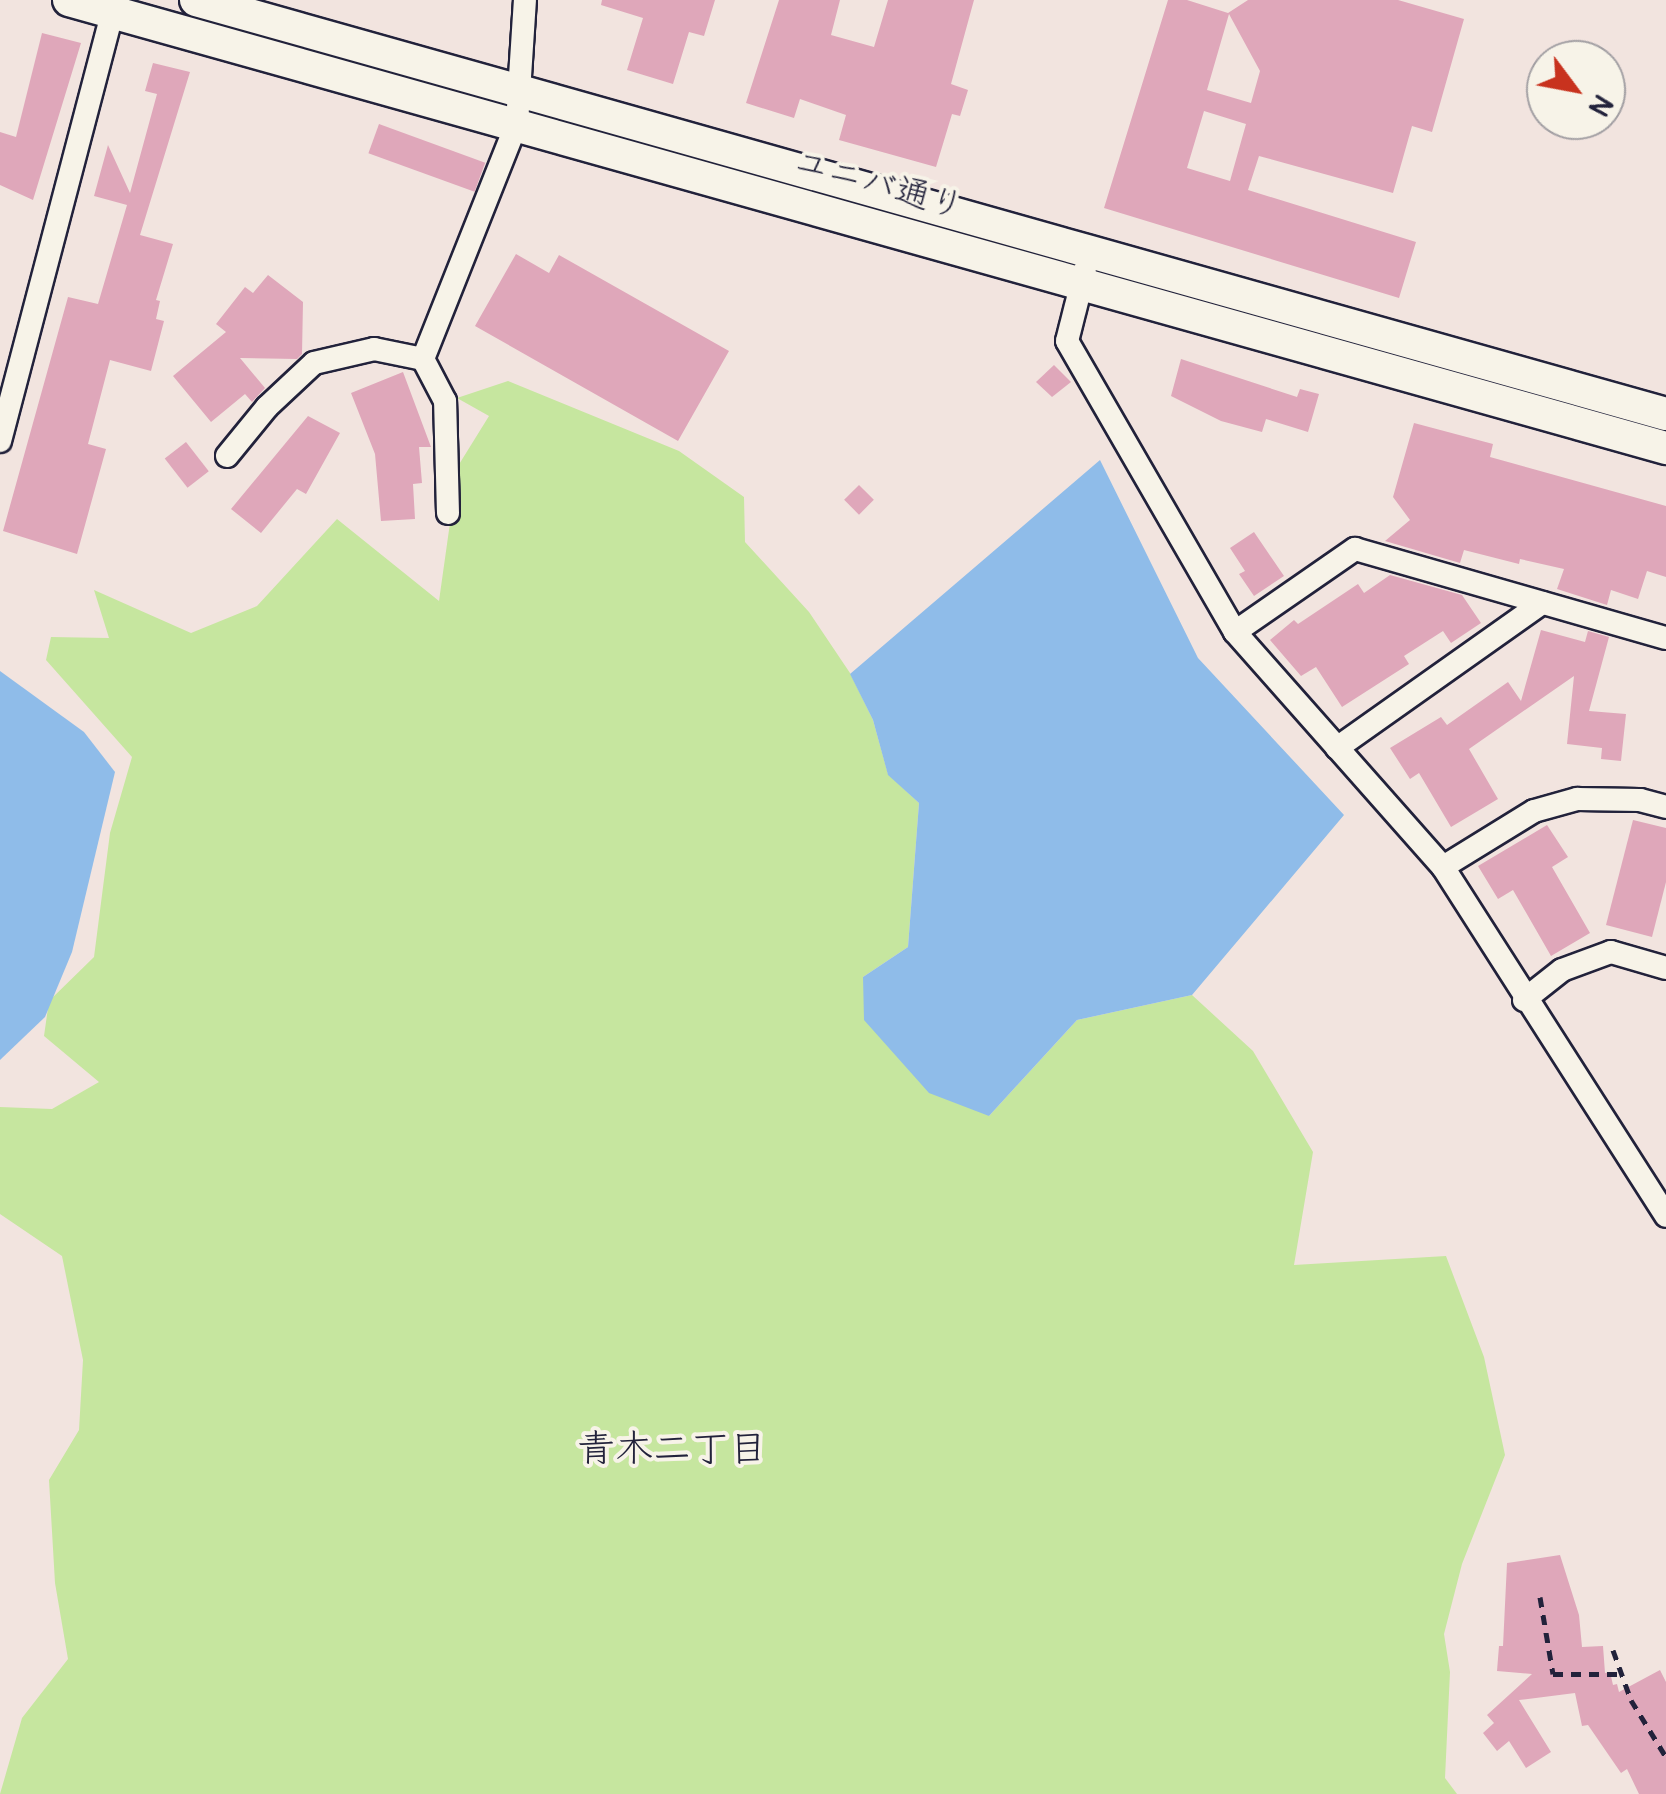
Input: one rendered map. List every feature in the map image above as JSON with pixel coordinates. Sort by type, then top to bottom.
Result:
[{"type":"street","name":"ユニバ通り","points":[[69,0],[115,6],[187,32],[517,123],[1666,414]]},
{"type":"street","name":"ユニバ通り","points":[[196,0],[519,89],[1666,448]]},
{"type":"street","points":[[187,32],[196,0]]},
{"type":"street","points":[[448,512],[445,401],[423,359],[517,123],[525,0]]},
{"type":"street","points":[[0,441],[115,6]]},
{"type":"street","points":[[1086,267],[1068,341],[1235,632],[1443,868],[1524,1000],[1666,1216]]},
{"type":"street","points":[[227,456],[267,407],[314,363],[374,349],[423,359]]},
{"type":"street","points":[[1235,632],[1355,549],[1666,638]]},
{"type":"street","points":[[1337,748],[1542,603]]},
{"type":"street","points":[[1443,868],[1534,812],[1578,799],[1640,800],[1666,807]]},
{"type":"street","points":[[1524,1000],[1562,970],[1611,952],[1666,968]]},
{"type":"path","points":[[1540,1598],[1553,1674],[1622,1674]]},
{"type":"path","points":[[1613,1650],[1631,1700],[1666,1757]]},
{"type":"green space","points":[[508,381],[679,451],[744,497],[745,542],[809,612],[850,673],[873,720],[888,774],[919,803],[908,947],[863,977],[989,1116],[1077,1020],[1192,995],[1253,1051],[1313,1152],[1294,1265],[1446,1256],[1484,1357],[1505,1455],[1462,1564],[1444,1634],[1450,1672],[1445,1778],[1457,1794],[0,1794],[22,1718],[68,1659],[55,1583],[49,1480],[79,1430],[83,1360],[62,1256],[0,1214],[0,1107],[52,1109],[99,1082],[44,1036],[49,1001],[94,957],[110,833],[132,757],[46,660],[51,637],[109,638],[94,590],[191,633],[257,606],[337,519],[439,601],[458,466],[489,416],[457,398]]},
{"type":"water","points":[[1100,460],[1198,658],[1344,815],[1192,995],[1077,1020],[989,1116],[929,1093],[864,1020],[863,977],[908,947],[919,803],[888,775],[873,720],[850,674]]},
{"type":"water","points":[[0,671],[84,732],[115,772],[72,952],[45,1017],[0,1060]]},
{"type":"building","points":[[602,0],[715,0],[704,36],[689,32],[673,84],[627,70],[643,18],[601,5]]},
{"type":"building","points":[[779,0],[840,0],[831,35],[874,47],[888,0],[974,0],[951,84],[968,90],[960,116],[952,114],[936,167],[839,140],[846,115],[800,99],[794,118],[746,103]]},
{"type":"building","points":[[1168,0],[1187,0],[1228,13],[1248,0],[1398,0],[1464,19],[1432,132],[1412,126],[1393,193],[1259,156],[1248,190],[1416,242],[1399,298],[1104,208]],"holes":[[[1229,14],[1260,71],[1251,103],[1207,90]],[[1204,111],[1246,124],[1230,181],[1187,168]]]},
{"type":"building","points":[[42,33],[81,43],[33,200],[0,185],[0,132],[16,137]]},
{"type":"building","points":[[153,63],[190,72],[140,235],[173,244],[156,300],[160,301],[156,319],[164,321],[151,371],[110,360],[88,444],[106,449],[77,554],[3,531],[68,297],[98,304],[127,205],[94,196],[108,145],[130,193],[157,94],[145,91]]},
{"type":"building","points":[[379,124],[485,163],[475,192],[368,153]]},
{"type":"building","points":[[516,254],[549,273],[559,255],[729,351],[678,441],[475,326]]},
{"type":"building","points":[[268,275],[303,302],[302,354],[297,359],[240,358],[265,388],[252,402],[245,394],[211,422],[173,376],[226,332],[216,324],[245,287],[253,293]]},
{"type":"building","points":[[1181,359],[1297,397],[1300,389],[1319,394],[1308,432],[1266,419],[1262,432],[1221,421],[1171,396]]},
{"type":"building","points":[[1054,365],[1071,382],[1052,397],[1036,382]]},
{"type":"building","points":[[403,372],[431,447],[419,447],[422,483],[413,484],[415,519],[381,521],[375,454],[351,393]]},
{"type":"building","points":[[308,416],[340,433],[306,494],[297,489],[261,533],[231,509]]},
{"type":"building","points":[[1414,423],[1493,444],[1490,457],[1666,506],[1666,577],[1647,571],[1638,599],[1611,590],[1607,605],[1557,589],[1564,569],[1520,559],[1519,564],[1464,550],[1460,563],[1385,541],[1410,520],[1393,497]]},
{"type":"building","points":[[186,442],[209,471],[188,488],[165,459]]},
{"type":"building","points":[[859,485],[874,500],[859,515],[844,500]]},
{"type":"building","points":[[1254,532],[1284,576],[1254,596],[1239,574],[1245,571],[1230,548]]},
{"type":"building","points":[[1390,575],[1462,595],[1481,623],[1451,643],[1443,631],[1404,656],[1409,664],[1342,707],[1316,667],[1301,676],[1270,640],[1294,620],[1298,624],[1358,584],[1364,593]]},
{"type":"building","points":[[1541,630],[1585,642],[1588,631],[1609,637],[1589,711],[1626,714],[1621,761],[1601,759],[1602,748],[1567,744],[1574,676],[1469,749],[1498,799],[1451,827],[1419,773],[1410,779],[1390,748],[1441,717],[1447,725],[1508,682],[1521,701]]},
{"type":"building","points":[[1633,820],[1666,828],[1666,882],[1652,937],[1606,925]]},
{"type":"building","points":[[1547,825],[1568,857],[1552,867],[1590,933],[1551,956],[1513,890],[1498,899],[1478,866]]},
{"type":"building","points":[[1560,1555],[1579,1615],[1582,1647],[1603,1646],[1605,1673],[1610,1672],[1613,1685],[1617,1684],[1619,1692],[1660,1670],[1666,1682],[1666,1794],[1639,1794],[1627,1769],[1621,1773],[1588,1725],[1582,1726],[1575,1693],[1519,1700],[1551,1752],[1526,1768],[1509,1741],[1497,1751],[1483,1733],[1494,1723],[1487,1715],[1532,1674],[1497,1671],[1499,1646],[1503,1646],[1507,1563]]},
{"type":"district","name":"青木二丁目","points":[[672,1450]]}]
